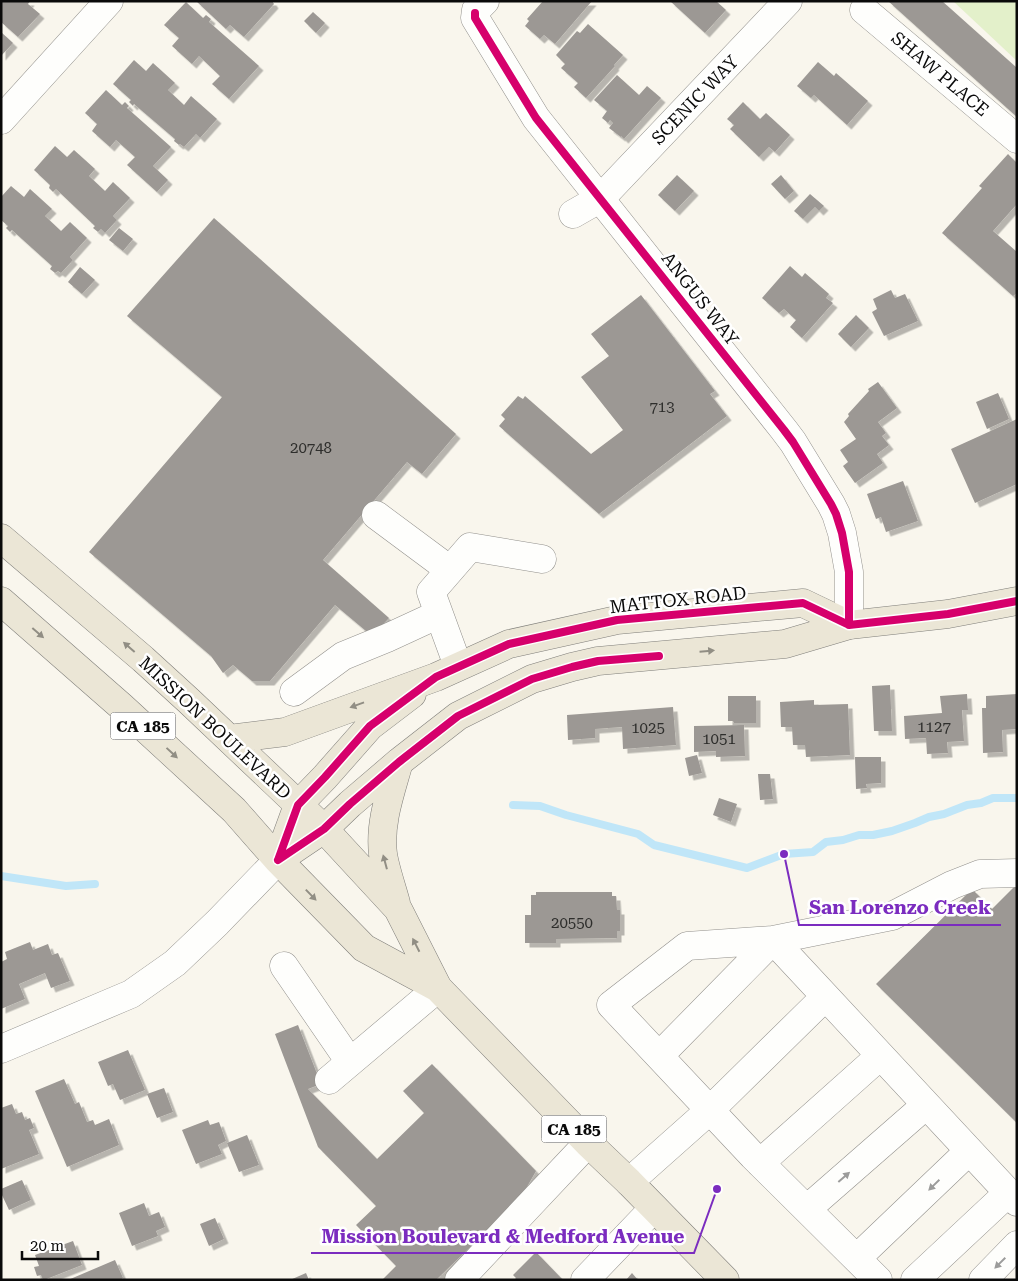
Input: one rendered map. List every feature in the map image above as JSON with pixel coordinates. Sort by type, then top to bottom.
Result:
[{"type":"main road","name":"MISSION BOULEVARD","points":[[1,538],[143,659],[324,829],[398,909],[438,988],[588,1143],[725,1280]]},
{"type":"main road","name":"MISSION BOULEVARD","points":[[1,601],[122,707],[234,810],[278,860],[364,948],[438,988]]},
{"type":"main road","points":[[278,860],[324,829],[399,762],[458,716],[532,679],[598,662],[785,644],[849,625],[948,614],[1017,601]]},
{"type":"main road","name":"MATTOX ROAD","points":[[229,739],[285,732],[447,671],[509,644],[617,620],[803,603],[849,625]]},
{"type":"main road","name":"MATTOX ROAD","points":[[278,860],[298,806],[370,726],[447,671]]},
{"type":"main road","points":[[398,909],[383,854],[383,833],[386,809],[399,762]]},
{"type":"street","points":[[1,120],[109,1]]},
{"type":"street","name":"SCENIC WAY","points":[[573,214],[601,198],[788,1]]},
{"type":"street","name":"ANGUS WAY","points":[[480,7],[475,18],[536,118],[784,430],[831,504],[842,533],[850,572],[849,625]]},
{"type":"street","name":"SHAW PLACE","points":[[864,10],[1017,139]]},
{"type":"street","points":[[376,515],[450,570]]},
{"type":"street","points":[[447,671],[439,614],[431,592],[470,547],[542,559]]},
{"type":"street","points":[[294,692],[342,656],[439,614]]},
{"type":"street","points":[[1,1049],[130,994],[174,963],[217,923],[278,860]]},
{"type":"street","points":[[878,1280],[760,1163],[611,1005],[687,946],[773,940],[892,916],[952,885],[980,874],[1017,873]]},
{"type":"street","points":[[773,940],[1012,1198],[915,1280]]},
{"type":"street","points":[[660,1056],[773,940]]},
{"type":"street","points":[[284,966],[350,1062]]},
{"type":"street","points":[[329,1080],[438,988]]},
{"type":"street","points":[[629,1182],[710,1110],[825,997]]},
{"type":"street","points":[[760,1163],[880,1056]]},
{"type":"street","points":[[807,1209],[926,1106]]},
{"type":"street","points":[[458,1280],[588,1143]]},
{"type":"street","points":[[857,1258],[969,1151]]},
{"type":"street","points":[[585,1280],[654,1208]]},
{"type":"street","points":[[983,1280],[1017,1246]]},
{"type":"green space","points":[[953,1],[1017,1],[1017,61]]},
{"type":"building","points":[[1,1],[30,1],[28,4],[40,14],[18,37],[1,22]]},
{"type":"building","points":[[196,1],[272,1],[274,4],[244,37],[230,25],[226,29]]},
{"type":"building","points":[[543,1],[592,1],[555,44],[544,35],[540,39],[525,26],[529,21],[527,19]]},
{"type":"building","points":[[670,1],[716,1],[726,10],[705,33]]},
{"type":"building","points":[[888,1],[942,1],[1017,68],[1017,117]]},
{"type":"building","points":[[186,2],[203,18],[206,15],[211,19],[209,22],[259,66],[229,99],[212,84],[220,76],[199,56],[192,64],[172,46],[179,38],[164,25]]},
{"type":"building","points":[[313,12],[325,23],[316,33],[304,21]]},
{"type":"building","points":[[588,24],[623,55],[586,98],[574,87],[578,83],[561,68],[565,64],[556,55],[577,31],[580,33]]},
{"type":"building","points":[[1,32],[13,43],[1,56]]},
{"type":"building","points":[[134,60],[146,71],[153,63],[175,83],[168,90],[184,105],[191,96],[217,119],[200,138],[196,134],[184,147],[179,145],[174,141],[175,139],[134,104],[133,106],[129,102],[131,100],[113,84]]},
{"type":"building","points":[[818,62],[834,76],[836,73],[868,101],[847,125],[814,95],[811,98],[797,86]]},
{"type":"building","points":[[617,75],[639,95],[647,86],[661,98],[624,139],[609,128],[613,123],[610,120],[608,123],[602,118],[607,111],[594,100]]},
{"type":"building","points":[[106,90],[122,105],[125,102],[129,106],[127,108],[171,147],[153,166],[168,180],[157,192],[127,165],[135,157],[116,140],[110,147],[92,131],[97,124],[85,113]]},
{"type":"building","points":[[743,102],[760,119],[766,113],[790,135],[775,152],[769,147],[759,157],[730,129],[734,125],[727,119]]},
{"type":"building","points":[[55,146],[67,157],[74,150],[95,169],[89,176],[105,191],[113,182],[130,198],[113,216],[117,220],[105,233],[101,229],[98,232],[93,228],[95,226],[56,189],[53,192],[49,188],[50,185],[34,170]]},
{"type":"building","points":[[1008,154],[1017,163],[1017,204],[993,231],[1017,252],[1017,293],[1013,296],[942,233],[982,188],[979,186]]},
{"type":"building","points":[[677,175],[694,191],[675,211],[658,195]]},
{"type":"building","points":[[781,175],[794,191],[785,199],[771,184]]},
{"type":"building","points":[[11,186],[24,197],[30,189],[52,209],[45,216],[61,231],[70,222],[87,238],[70,257],[73,260],[61,273],[58,271],[55,273],[50,269],[52,266],[12,230],[10,232],[6,228],[8,226],[1,220],[1,197]]},
{"type":"building","points":[[810,194],[824,206],[819,211],[815,207],[803,219],[794,211]]},
{"type":"building","points":[[214,218],[456,434],[422,474],[407,462],[323,560],[389,618],[372,636],[335,605],[270,681],[252,681],[233,665],[223,673],[211,656],[89,552],[222,397],[127,316]]},
{"type":"building","points":[[119,228],[133,239],[123,251],[109,240]]},
{"type":"building","points":[[790,266],[802,277],[805,273],[829,294],[826,298],[833,303],[802,338],[790,327],[796,320],[784,309],[779,313],[762,298]]},
{"type":"building","points":[[80,267],[95,280],[82,294],[68,282]]},
{"type":"building","points":[[891,290],[895,298],[905,294],[918,321],[884,336],[872,312],[877,309],[873,299]]},
{"type":"building","points":[[641,295],[715,391],[710,394],[727,416],[599,514],[499,426],[505,419],[501,415],[518,396],[523,399],[525,396],[591,454],[623,430],[581,377],[609,356],[591,334]]},
{"type":"building","points":[[856,315],[869,328],[851,347],[838,334]]},
{"type":"building","points":[[878,382],[897,408],[878,422],[886,433],[882,436],[889,445],[877,454],[883,463],[855,483],[843,466],[848,462],[840,450],[856,439],[844,422],[849,416],[848,414],[869,391],[868,389]]},
{"type":"building","points":[[998,393],[1009,419],[987,429],[976,402]]},
{"type":"building","points":[[1017,419],[1017,484],[975,503],[951,449]]},
{"type":"building","points":[[903,481],[918,521],[886,532],[881,517],[876,519],[867,494]]},
{"type":"building","points":[[890,685],[892,731],[874,731],[872,686]]},
{"type":"building","points":[[967,694],[968,710],[962,710],[964,741],[947,742],[948,753],[927,754],[926,738],[905,739],[904,716],[942,713],[940,696]]},
{"type":"building","points":[[1017,694],[1017,729],[1002,730],[1003,752],[983,753],[982,708],[986,708],[986,696]]},
{"type":"building","points":[[728,696],[756,696],[756,723],[734,723],[733,721],[728,721]]},
{"type":"building","points":[[814,700],[814,705],[848,704],[850,755],[806,757],[805,745],[793,745],[792,727],[781,727],[780,702]]},
{"type":"building","points":[[673,707],[676,745],[623,749],[622,727],[595,729],[595,738],[568,740],[567,715]]},
{"type":"building","points":[[744,725],[745,756],[716,757],[716,751],[694,752],[694,726]]},
{"type":"building","points":[[697,755],[702,773],[689,776],[685,758]]},
{"type":"building","points":[[855,757],[881,757],[881,783],[866,784],[867,788],[856,789]]},
{"type":"building","points":[[758,774],[770,774],[773,799],[760,800]]},
{"type":"building","points":[[719,798],[737,804],[731,822],[713,815]]},
{"type":"building","points":[[1015,886],[1017,888],[1017,1123],[876,984],[972,889],[992,909]]},
{"type":"building","points":[[536,892],[612,892],[612,896],[616,896],[617,910],[620,910],[620,931],[617,931],[617,938],[556,939],[556,943],[525,943],[525,915],[531,915],[531,895],[536,895]]},
{"type":"building","points":[[30,942],[33,950],[48,944],[52,955],[58,953],[70,981],[51,988],[45,973],[19,984],[25,999],[1,1009],[1,962],[7,959],[5,952]]},
{"type":"building","points":[[298,1025],[321,1084],[308,1089],[377,1159],[424,1113],[403,1091],[432,1064],[536,1171],[520,1199],[436,1280],[382,1280],[396,1266],[356,1225],[376,1206],[318,1147],[275,1034]]},
{"type":"building","points":[[128,1050],[145,1090],[120,1100],[113,1084],[108,1086],[98,1062]]},
{"type":"building","points":[[64,1079],[75,1104],[79,1102],[87,1122],[93,1120],[95,1125],[109,1119],[119,1145],[67,1167],[35,1091]]},
{"type":"building","points":[[164,1088],[173,1112],[157,1118],[147,1094]]},
{"type":"building","points":[[12,1104],[16,1114],[22,1112],[25,1120],[30,1118],[34,1128],[29,1130],[39,1154],[1,1169],[1,1108]]},
{"type":"building","points":[[208,1120],[210,1125],[219,1122],[226,1141],[218,1145],[222,1154],[196,1164],[182,1130]]},
{"type":"building","points":[[247,1135],[259,1165],[239,1172],[227,1143]]},
{"type":"building","points":[[22,1180],[31,1200],[9,1210],[1,1189]]},
{"type":"building","points":[[144,1203],[149,1216],[159,1212],[165,1227],[156,1231],[158,1236],[132,1246],[119,1213]]},
{"type":"building","points":[[215,1218],[224,1239],[209,1246],[200,1224]]},
{"type":"building","points":[[73,1241],[82,1265],[44,1280],[41,1275],[37,1276],[34,1267],[39,1266],[35,1255]]},
{"type":"building","points":[[536,1252],[563,1280],[514,1280],[516,1278],[513,1275]]},
{"type":"building","points":[[115,1260],[123,1278],[120,1280],[68,1280]]},
{"type":"building","points":[[306,1273],[309,1280],[290,1280]]},
{"type":"building","points":[[632,1273],[638,1280],[626,1280]]},
{"type":"waterway","points":[[513,805],[540,806],[566,815],[638,834],[654,845],[747,868],[784,854],[813,852],[826,842],[892,831],[929,817],[993,798],[1017,798]]},
{"type":"waterway","points":[[1,876],[66,886],[95,884]]},
{"type":"cycle path","points":[[475,13],[475,18],[536,118],[784,430],[831,504],[842,533],[849,572],[849,625]]},
{"type":"cycle path","points":[[278,860],[298,805],[370,726],[436,677],[509,644],[617,620],[803,603],[849,625],[948,614],[1017,601]]},
{"type":"cycle path","points":[[278,860],[324,829],[399,762],[458,716],[532,679],[572,667],[598,661],[659,656]]},
{"type":"place","name":"San Lorenzo Creek","points":[[784,854]]},
{"type":"place","name":"Mission Boulevard & Medford Avenue","points":[[717,1189]]}]
